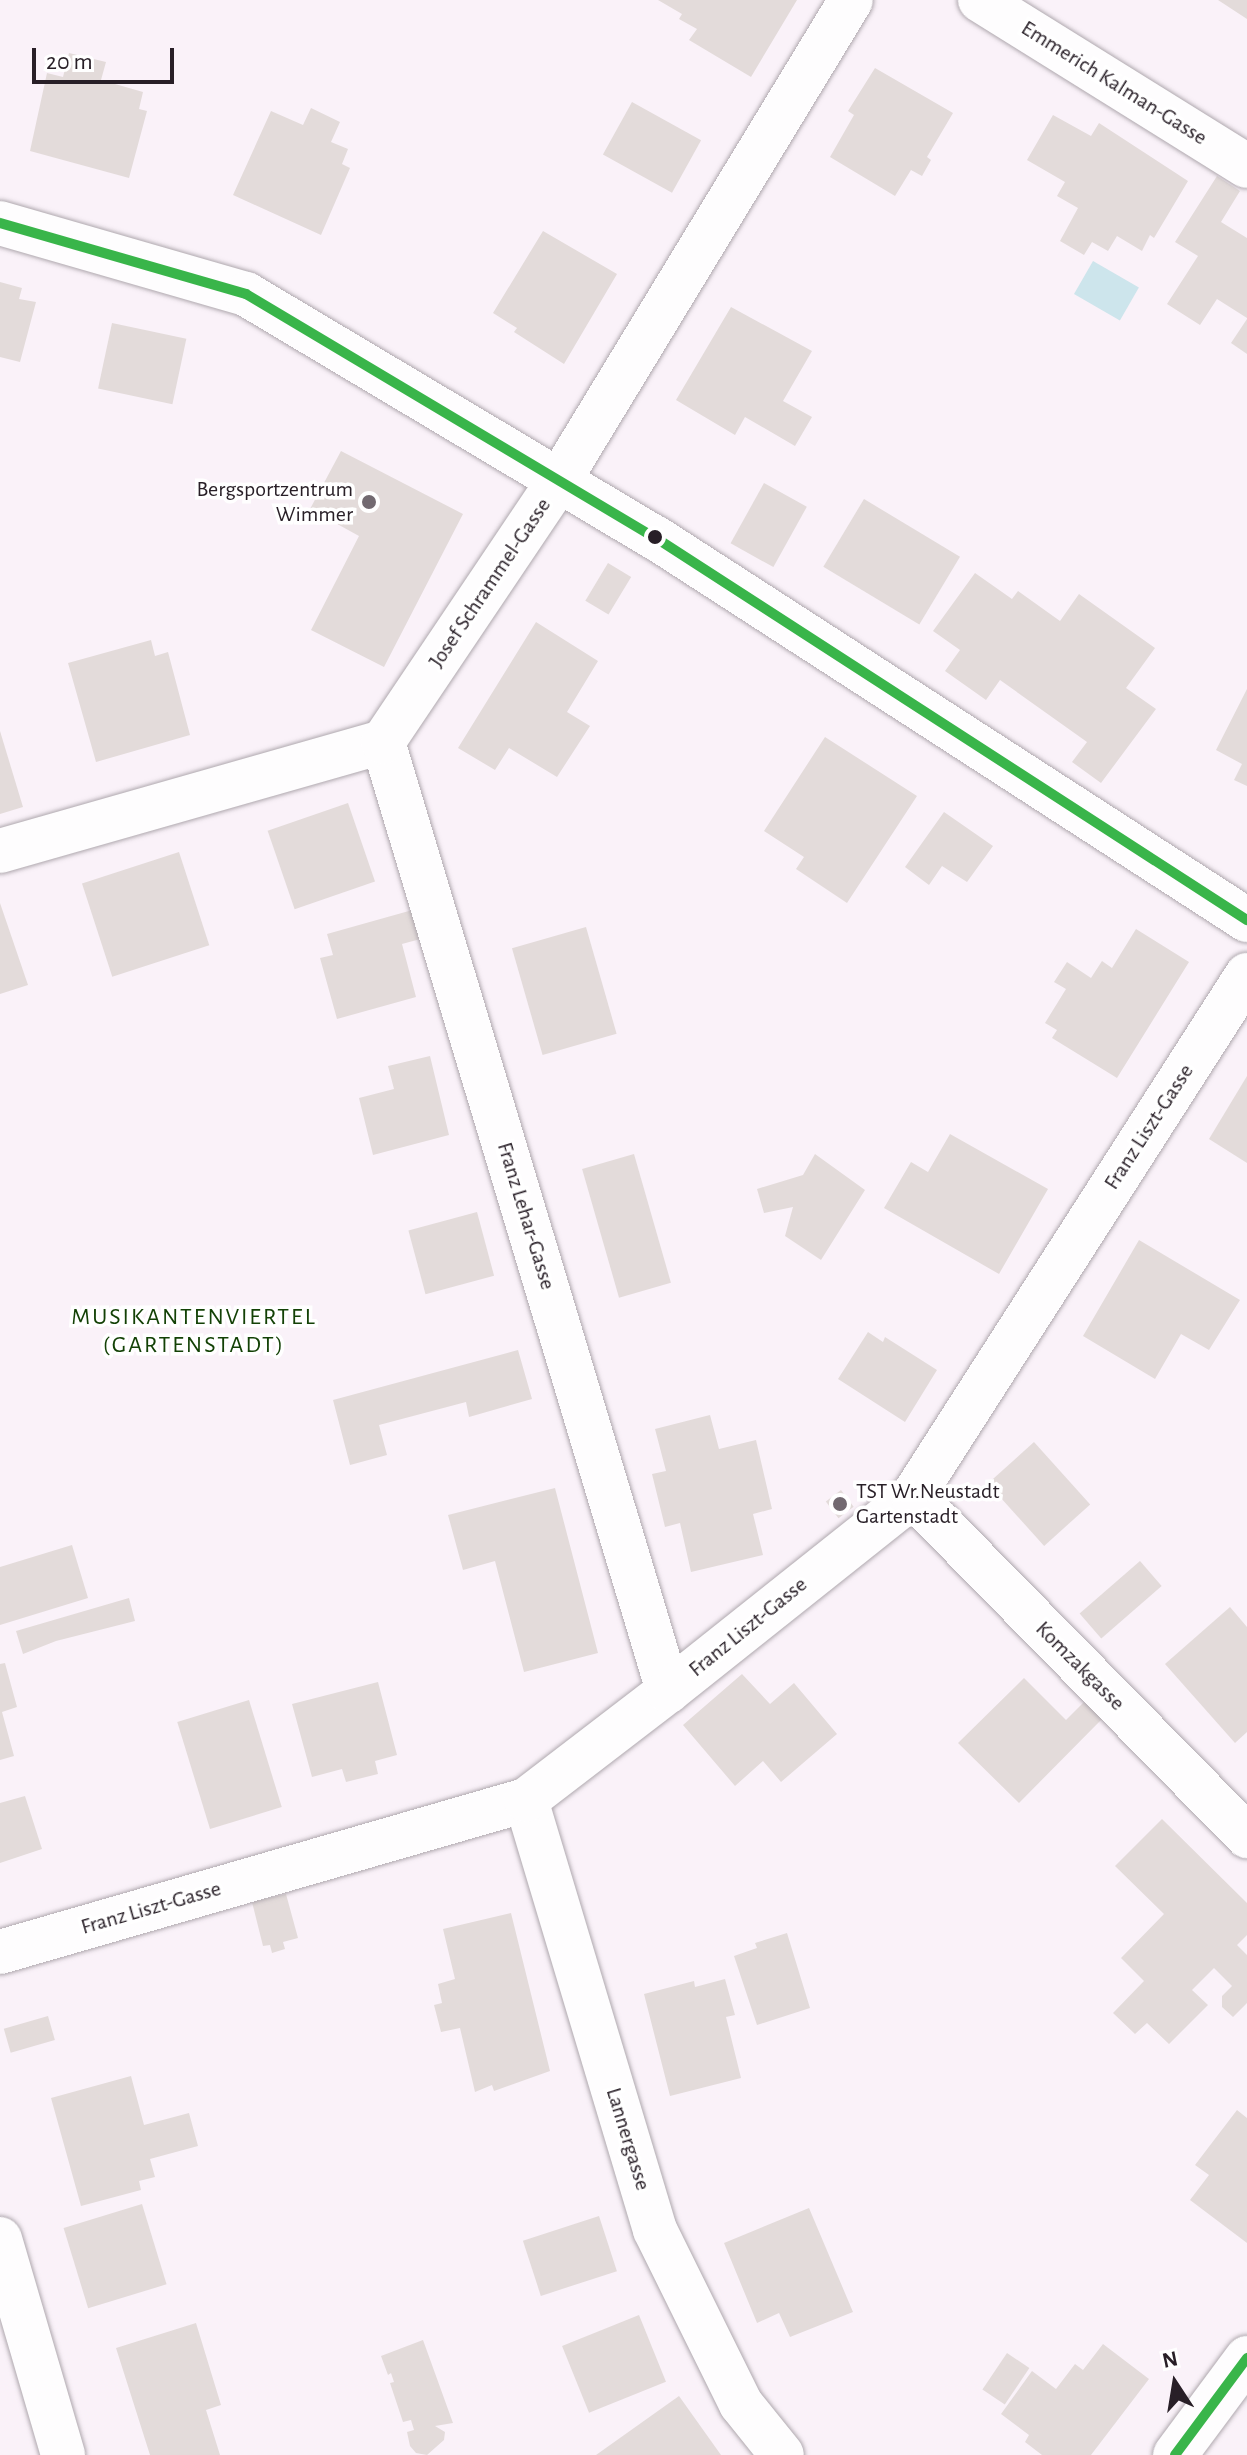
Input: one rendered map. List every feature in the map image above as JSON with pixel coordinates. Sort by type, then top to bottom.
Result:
[{"type":"street","name":"Josef Schrammel-Gasse","points":[[383,742],[560,479],[851,0]]},
{"type":"street","name":"Emmerich Kalman-Gasse","points":[[980,0],[1247,166]]},
{"type":"street","points":[[0,223],[246,294],[560,479],[1247,920]]},
{"type":"street","points":[[0,851],[383,742]]},
{"type":"street","name":"Franz Lehar-Gasse","points":[[383,742],[668,1691]]},
{"type":"street","name":"Franz Liszt-Gasse","points":[[0,1952],[526,1800],[668,1691],[913,1496],[1247,975]]},
{"type":"street","name":"Komzakgasse","points":[[913,1496],[1247,1836]]},
{"type":"street","name":"Lannergasse","points":[[526,1800],[655,2230],[741,2404],[782,2455]]},
{"type":"street","points":[[0,2239],[63,2455]]},
{"type":"street","points":[[1175,2455],[1247,2358]]},
{"type":"water","points":[[1093,261],[1139,288],[1120,320],[1074,294]]},
{"type":"building","points":[[658,0],[797,0],[751,77],[689,40],[697,29],[679,19],[682,14]]},
{"type":"building","points":[[1218,0],[1247,0],[1247,19]]},
{"type":"building","points":[[69,53],[106,62],[101,80],[143,92],[139,109],[147,111],[129,178],[30,151],[47,73],[63,77]]},
{"type":"building","points":[[875,68],[953,113],[927,157],[931,160],[922,176],[911,170],[895,196],[830,157],[854,115],[848,111]]},
{"type":"building","points":[[632,102],[701,140],[672,193],[603,154]]},
{"type":"building","points":[[311,108],[340,122],[331,142],[348,149],[342,164],[350,168],[321,235],[233,195],[271,111],[303,125]]},
{"type":"building","points":[[1053,115],[1091,136],[1099,123],[1188,181],[1154,238],[1150,235],[1142,251],[1117,236],[1108,251],[1092,242],[1084,255],[1060,241],[1078,208],[1057,196],[1065,182],[1027,160]]},
{"type":"building","points":[[1217,176],[1240,191],[1221,222],[1247,238],[1247,318],[1217,299],[1200,325],[1167,304],[1198,256],[1175,242]]},
{"type":"building","points":[[543,231],[617,274],[564,364],[514,332],[517,328],[493,313]]},
{"type":"building","points":[[0,282],[22,288],[19,299],[36,302],[20,362],[0,357]]},
{"type":"building","points":[[731,307],[812,351],[783,401],[812,417],[795,446],[745,417],[735,435],[676,400]]},
{"type":"building","points":[[1247,319],[1247,354],[1231,343]]},
{"type":"building","points":[[112,323],[186,339],[172,404],[98,389]]},
{"type":"building","points":[[341,451],[463,514],[384,667],[311,630],[359,536],[310,509]]},
{"type":"building","points":[[764,483],[807,507],[773,567],[731,543]]},
{"type":"building","points":[[864,499],[960,557],[919,624],[823,567]]},
{"type":"building","points":[[608,563],[631,577],[608,615],[585,601]]},
{"type":"building","points":[[975,573],[1012,599],[1018,591],[1060,621],[1079,594],[1155,648],[1126,688],[1156,709],[1101,783],[1072,762],[1087,742],[1000,680],[986,700],[945,671],[960,650],[933,631]]},
{"type":"building","points":[[536,622],[598,661],[567,712],[590,726],[557,777],[509,748],[495,770],[458,748]]},
{"type":"building","points":[[151,640],[155,656],[168,652],[190,735],[96,762],[68,663]]},
{"type":"building","points":[[1247,689],[1247,786],[1234,780],[1242,764],[1216,750]]},
{"type":"building","points":[[0,731],[23,807],[0,814]]},
{"type":"building","points":[[825,737],[917,796],[847,903],[796,869],[804,857],[764,831]]},
{"type":"building","points":[[348,803],[375,881],[295,909],[268,831]]},
{"type":"building","points":[[944,812],[993,846],[967,882],[942,866],[929,885],[905,867]]},
{"type":"building","points":[[179,852],[209,945],[112,977],[82,884]]},
{"type":"building","points":[[0,903],[28,985],[0,994]]},
{"type":"building","points":[[416,909],[424,938],[402,944],[416,997],[337,1019],[320,958],[333,955],[327,934]]},
{"type":"building","points":[[586,927],[617,1034],[543,1055],[512,948]]},
{"type":"building","points":[[1136,929],[1189,962],[1117,1078],[1052,1038],[1057,1030],[1045,1023],[1066,989],[1054,982],[1067,962],[1091,978],[1102,961],[1112,968]]},
{"type":"building","points":[[430,1056],[449,1135],[373,1155],[359,1098],[394,1089],[388,1066]]},
{"type":"building","points":[[1247,1076],[1247,1163],[1209,1139]]},
{"type":"building","points":[[950,1134],[1048,1189],[999,1274],[884,1208],[911,1162],[928,1172]]},
{"type":"building","points":[[634,1154],[671,1283],[619,1298],[582,1169]]},
{"type":"building","points":[[815,1154],[865,1190],[821,1260],[785,1236],[793,1207],[764,1213],[757,1189],[803,1175]]},
{"type":"building","points":[[477,1212],[494,1276],[426,1294],[408,1230]]},
{"type":"building","points":[[1139,1240],[1240,1300],[1209,1350],[1181,1334],[1155,1379],[1083,1336]]},
{"type":"building","points":[[868,1332],[883,1342],[885,1337],[937,1370],[905,1422],[838,1379]]},
{"type":"building","points":[[518,1350],[532,1399],[469,1417],[466,1402],[379,1425],[387,1455],[350,1465],[333,1400]]},
{"type":"building","points":[[710,1415],[719,1449],[756,1440],[772,1509],[753,1514],[763,1555],[691,1572],[680,1523],[665,1527],[652,1474],[666,1471],[655,1429]]},
{"type":"building","points":[[1034,1442],[1090,1504],[1044,1546],[988,1483]]},
{"type":"building","points":[[555,1488],[598,1653],[524,1672],[495,1561],[463,1570],[448,1515]]},
{"type":"building","name":"TST Wr.Neustadt Gartenstadt","points":[[841,1490],[854,1507],[838,1518],[826,1501]]},
{"type":"building","points":[[72,1545],[88,1598],[0,1625],[0,1567]]},
{"type":"building","points":[[1140,1561],[1162,1586],[1101,1638],[1080,1613]]},
{"type":"building","points":[[129,1598],[135,1621],[56,1641],[23,1654],[16,1631]]},
{"type":"building","points":[[1230,1607],[1247,1627],[1247,1732],[1235,1743],[1165,1664]]},
{"type":"building","points":[[5,1663],[17,1707],[2,1712],[14,1756],[0,1760],[0,1664]]},
{"type":"building","points":[[742,1674],[770,1704],[794,1683],[837,1734],[781,1782],[763,1761],[735,1786],[683,1725]]},
{"type":"building","points":[[1024,1678],[1066,1720],[1084,1702],[1102,1719],[1019,1803],[958,1743]]},
{"type":"building","points":[[378,1682],[397,1755],[375,1761],[378,1774],[346,1782],[342,1769],[312,1777],[292,1704]]},
{"type":"building","points":[[249,1700],[282,1807],[210,1829],[177,1722]]},
{"type":"building","points":[[25,1796],[42,1849],[0,1863],[0,1803]]},
{"type":"building","points":[[1162,1819],[1247,1903],[1247,1935],[1237,1945],[1247,1955],[1247,2003],[1233,2017],[1222,2007],[1222,1996],[1232,1986],[1214,1968],[1192,1990],[1208,2005],[1169,2044],[1147,2023],[1135,2034],[1113,2013],[1144,1981],[1121,1958],[1164,1914],[1115,1866]]},
{"type":"building","points":[[286,1894],[298,1938],[283,1942],[285,1949],[272,1953],[270,1945],[263,1946],[252,1902]]},
{"type":"building","points":[[511,1913],[550,2071],[494,2091],[492,2085],[475,2092],[460,2028],[441,2032],[434,2005],[442,2003],[438,1984],[455,1979],[443,1929]]},
{"type":"building","points":[[787,1933],[810,2008],[757,2025],[734,1956],[757,1948],[755,1943]]},
{"type":"building","points":[[725,1979],[735,2015],[726,2017],[741,2078],[670,2096],[644,1994],[694,1981],[695,1987]]},
{"type":"building","points":[[48,2016],[55,2040],[11,2053],[4,2029]]},
{"type":"building","points":[[131,2076],[144,2125],[189,2113],[198,2146],[150,2159],[155,2177],[139,2181],[141,2190],[81,2206],[51,2098]]},
{"type":"building","points":[[1237,2110],[1247,2118],[1247,2243],[1190,2200],[1209,2175],[1195,2165]]},
{"type":"building","points":[[142,2204],[167,2284],[88,2308],[64,2228]]},
{"type":"building","points":[[809,2208],[853,2312],[790,2337],[779,2313],[757,2323],[724,2243]]},
{"type":"building","points":[[599,2216],[617,2271],[541,2296],[523,2241]]},
{"type":"building","points":[[639,2315],[666,2382],[589,2413],[562,2346]]},
{"type":"building","points":[[196,2323],[221,2405],[206,2410],[220,2455],[150,2455],[116,2348]]},
{"type":"building","points":[[423,2340],[453,2423],[435,2426],[445,2432],[444,2440],[427,2455],[416,2453],[410,2446],[407,2432],[414,2430],[411,2420],[403,2422],[390,2383],[394,2382],[391,2373],[388,2375],[381,2356]]},
{"type":"building","points":[[1103,2344],[1149,2379],[1091,2455],[1042,2455],[1025,2442],[1029,2435],[1001,2414],[1032,2371],[1056,2389],[1075,2364],[1083,2370]]},
{"type":"building","points":[[1007,2353],[1029,2368],[1005,2405],[982,2389]]},
{"type":"building","points":[[679,2396],[721,2455],[596,2455]]},
{"type":"transit line","points":[[0,223],[246,294],[656,538],[1247,920]]},
{"type":"transit line","points":[[1175,2455],[1247,2358]]},
{"type":"place","name":"Bergsportzentrum Wimmer","points":[[369,502]]},
{"type":"place","name":"TST Wr.Neustadt Gartenstadt","points":[[840,1504]]},
{"type":"district","name":"MUSIKANTENVIERTEL (GARTENSTADT)","points":[[194,1332]]}]
